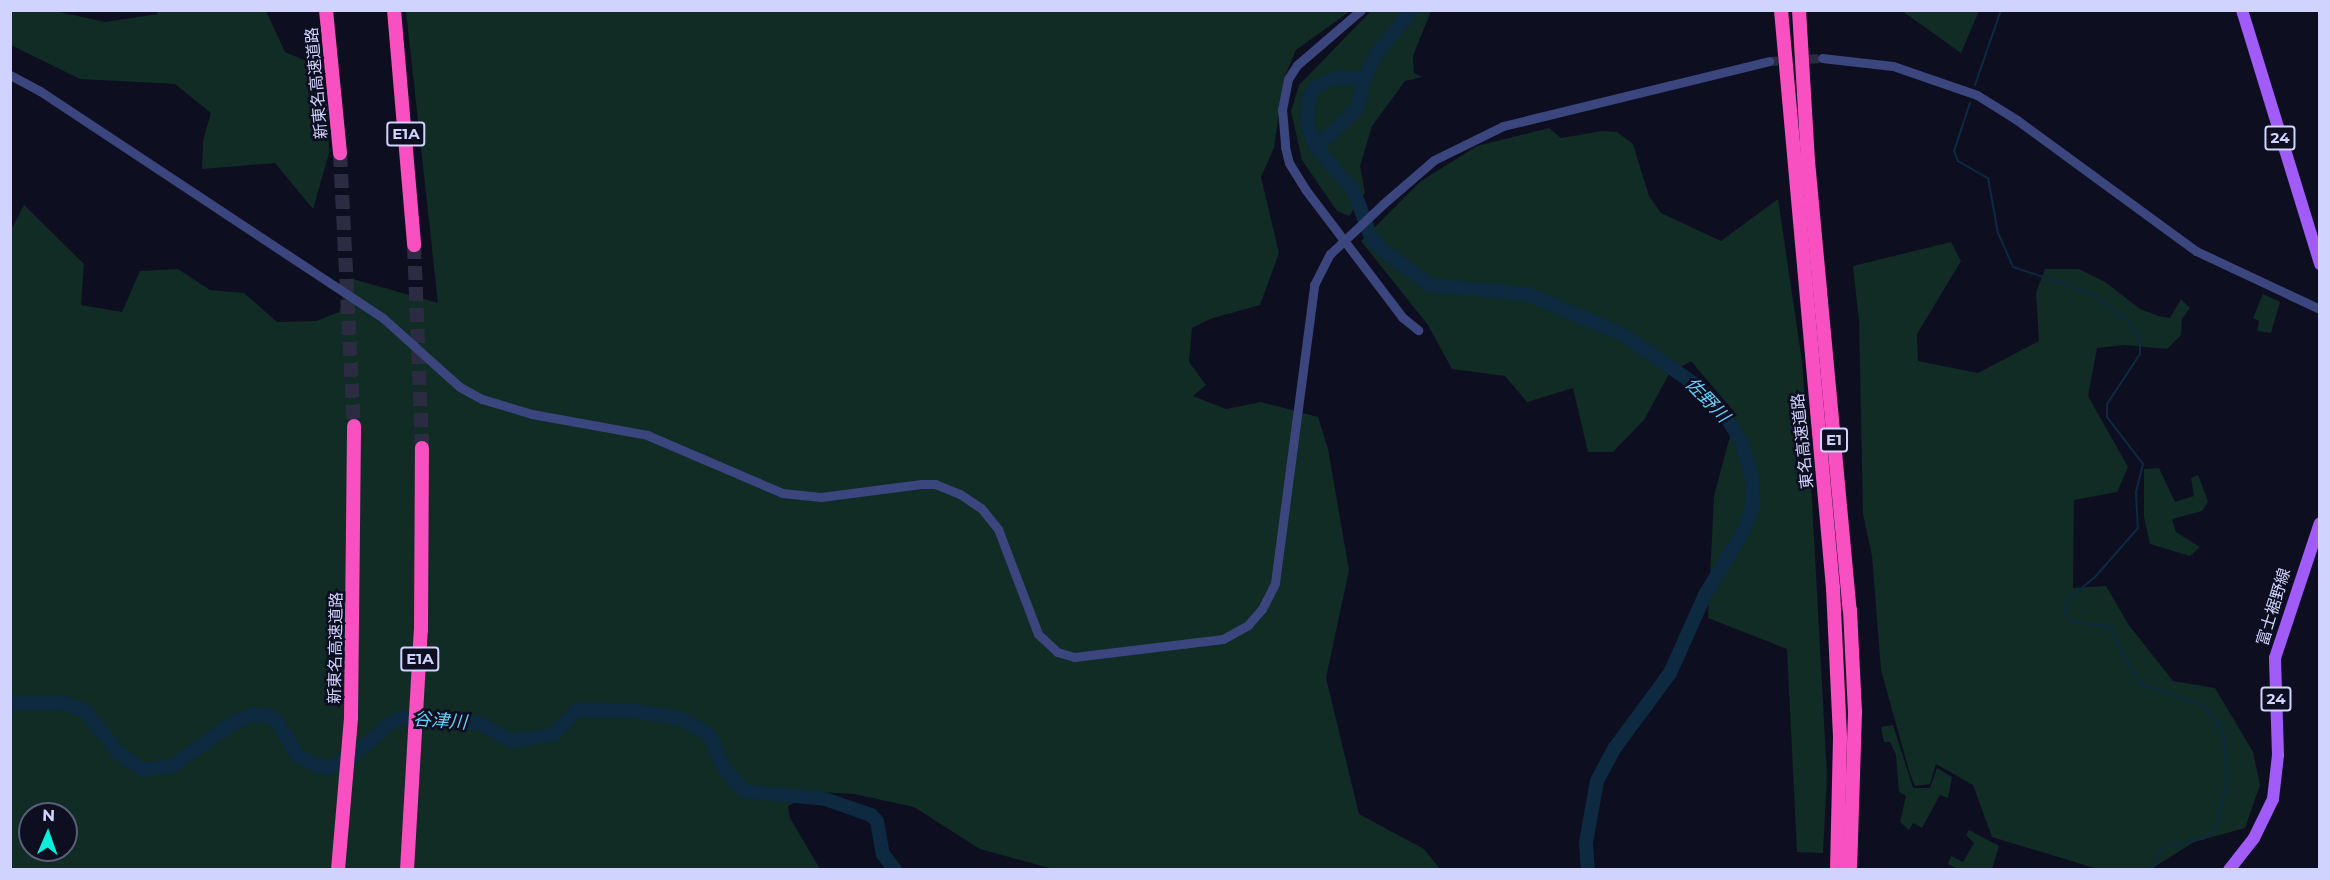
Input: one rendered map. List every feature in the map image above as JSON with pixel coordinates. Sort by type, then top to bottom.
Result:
[{"type":"highway","name":"新東名高速道路","points":[[326,10],[340,153]]},
{"type":"highway","name":"東名高速道路","points":[[1781,10],[1833,588],[1840,738],[1837,870]]},
{"type":"highway","name":"東名高速道路","points":[[1799,10],[1808,161],[1850,610],[1855,712],[1850,870]]},
{"type":"highway","name":"E1A","points":[[394,17],[414,245]]},
{"type":"highway","name":"新東名高速道路","points":[[338,870],[351,718],[355,506],[354,426]]},
{"type":"highway","name":"E1A","points":[[407,870],[421,630],[422,448]]},
{"type":"main road","name":"24","points":[[2242,10],[2319,264]]},
{"type":"main road","name":"富士裾野線","points":[[2229,870],[2254,838],[2273,799],[2278,756],[2276,658],[2319,523]]},
{"type":"street","points":[[1361,10],[1297,65],[1285,85],[1282,109],[1289,163],[1402,316],[1418,330]]},
{"type":"street","points":[[1822,58],[1893,66],[1977,95],[2017,120],[2196,251],[2319,309]]},
{"type":"street","points":[[10,75],[40,91],[383,318],[460,387],[482,399],[532,414],[647,435],[782,493],[821,496],[935,484],[960,494],[981,508],[998,529],[1038,634],[1051,649],[1074,657],[1207,642],[1233,635],[1248,625],[1262,609],[1275,584],[1296,439],[1314,285],[1323,263],[1346,238],[1434,160],[1503,126],[1769,62]]},
{"type":"green space","points":[[10,11],[55,11],[105,22],[158,14],[156,11],[266,11],[285,52],[311,63],[328,106],[329,153],[313,209],[275,163],[202,169],[203,141],[211,113],[175,84],[80,79],[11,45]]},
{"type":"green space","points":[[406,11],[1350,11],[1296,50],[1284,78],[1274,148],[1261,177],[1279,253],[1260,305],[1210,319],[1192,328],[1189,362],[1206,385],[1193,396],[1226,409],[1261,402],[1318,417],[1328,449],[1349,570],[1326,678],[1359,814],[1424,849],[1440,869],[1053,869],[980,849],[914,807],[854,794],[818,792],[788,806],[790,818],[820,869],[11,869],[10,232],[24,205],[84,264],[81,305],[122,312],[140,271],[178,269],[210,290],[244,293],[277,322],[316,321],[339,312],[349,278],[438,303]]},
{"type":"green space","points":[[1371,11],[1431,11],[1413,56],[1414,73],[1422,77],[1405,81],[1372,126],[1360,166],[1365,193],[1349,216],[1337,211],[1302,160],[1291,111],[1299,85]]},
{"type":"green space","points":[[1902,11],[1979,11],[1961,53]]},
{"type":"green space","points":[[1549,128],[1561,138],[1602,131],[1617,132],[1633,144],[1649,196],[1661,213],[1721,241],[1778,199],[1802,361],[1812,501],[1827,776],[1823,853],[1797,852],[1787,649],[1708,618],[1714,496],[1736,414],[1691,361],[1669,374],[1644,420],[1613,452],[1588,452],[1573,388],[1527,402],[1505,376],[1452,369],[1428,325],[1361,241],[1421,181],[1477,146]]},
{"type":"green space","points":[[1951,242],[1961,261],[1917,334],[1918,361],[1978,373],[2039,341],[2036,293],[2045,269],[2079,269],[2105,282],[2140,309],[2159,316],[2170,318],[2181,299],[2190,308],[2182,319],[2181,335],[2167,349],[2125,345],[2097,348],[2088,396],[2128,467],[2117,492],[2074,500],[2073,588],[2106,586],[2128,624],[2173,681],[2215,688],[2253,752],[2260,785],[2245,828],[2194,842],[2151,869],[2098,869],[1992,837],[1973,785],[1936,764],[1930,784],[1915,786],[1910,774],[1881,670],[1872,556],[1863,514],[1859,321],[1853,266]]},
{"type":"green space","points":[[2263,294],[2280,302],[2271,333],[2257,331],[2259,321],[2253,318]]},
{"type":"green space","points":[[2159,468],[2175,502],[2194,496],[2191,478],[2198,475],[2205,493],[2208,502],[2202,511],[2172,519],[2176,532],[2200,547],[2190,556],[2150,544],[2144,517],[2144,469]]},
{"type":"green space","points":[[1893,725],[1913,788],[1930,788],[1937,768],[1952,777],[1948,798],[1940,795],[1922,828],[1913,823],[1909,830],[1900,822],[1906,796],[1899,792],[1896,755],[1890,742],[1884,742],[1881,727]]},
{"type":"green space","points":[[1969,830],[1999,846],[1992,869],[1958,869],[1948,864],[1951,856],[1963,862],[1974,843],[1966,835]]},
{"type":"waterway","name":"佐野川","points":[[1316,147],[1357,109],[1364,79],[1377,53],[1412,10]]},
{"type":"waterway","points":[[1975,85],[2001,10]]},
{"type":"waterway","name":"佐野川","points":[[1364,79],[1338,77],[1315,87],[1309,98],[1307,124],[1316,147],[1354,191],[1372,240],[1430,285],[1527,294],[1624,335],[1693,383],[1724,413],[1742,443],[1752,479],[1753,506],[1744,530],[1705,595],[1670,673],[1614,749],[1597,781],[1586,843],[1588,870]]},
{"type":"waterway","points":[[1970,103],[1954,151],[1958,161],[1988,178],[1998,233],[2013,267],[2091,293],[2127,320],[2140,342],[2140,354],[2107,404],[2107,417],[2143,464],[2136,493],[2138,528],[2095,577],[2069,599],[2065,610],[2073,622],[2109,626],[2136,679],[2144,685],[2200,704],[2216,720],[2224,738],[2227,782],[2217,826],[2206,838],[2162,848],[2152,870]]},
{"type":"waterway","name":"谷津川","points":[[10,703],[63,703],[84,710],[119,753],[143,770],[172,766],[233,723],[253,715],[269,716],[277,721],[297,755],[318,766],[329,768],[354,755],[389,724],[402,718],[479,723],[511,741],[553,735],[577,710],[634,711],[680,718],[710,735],[723,767],[744,791],[825,799],[871,815],[877,821],[883,854],[895,870]]},
{"type":"tunnel","points":[[1769,61],[1822,58]]},
{"type":"tunnel","points":[[340,153],[354,426]]},
{"type":"tunnel","points":[[414,245],[422,448]]}]
